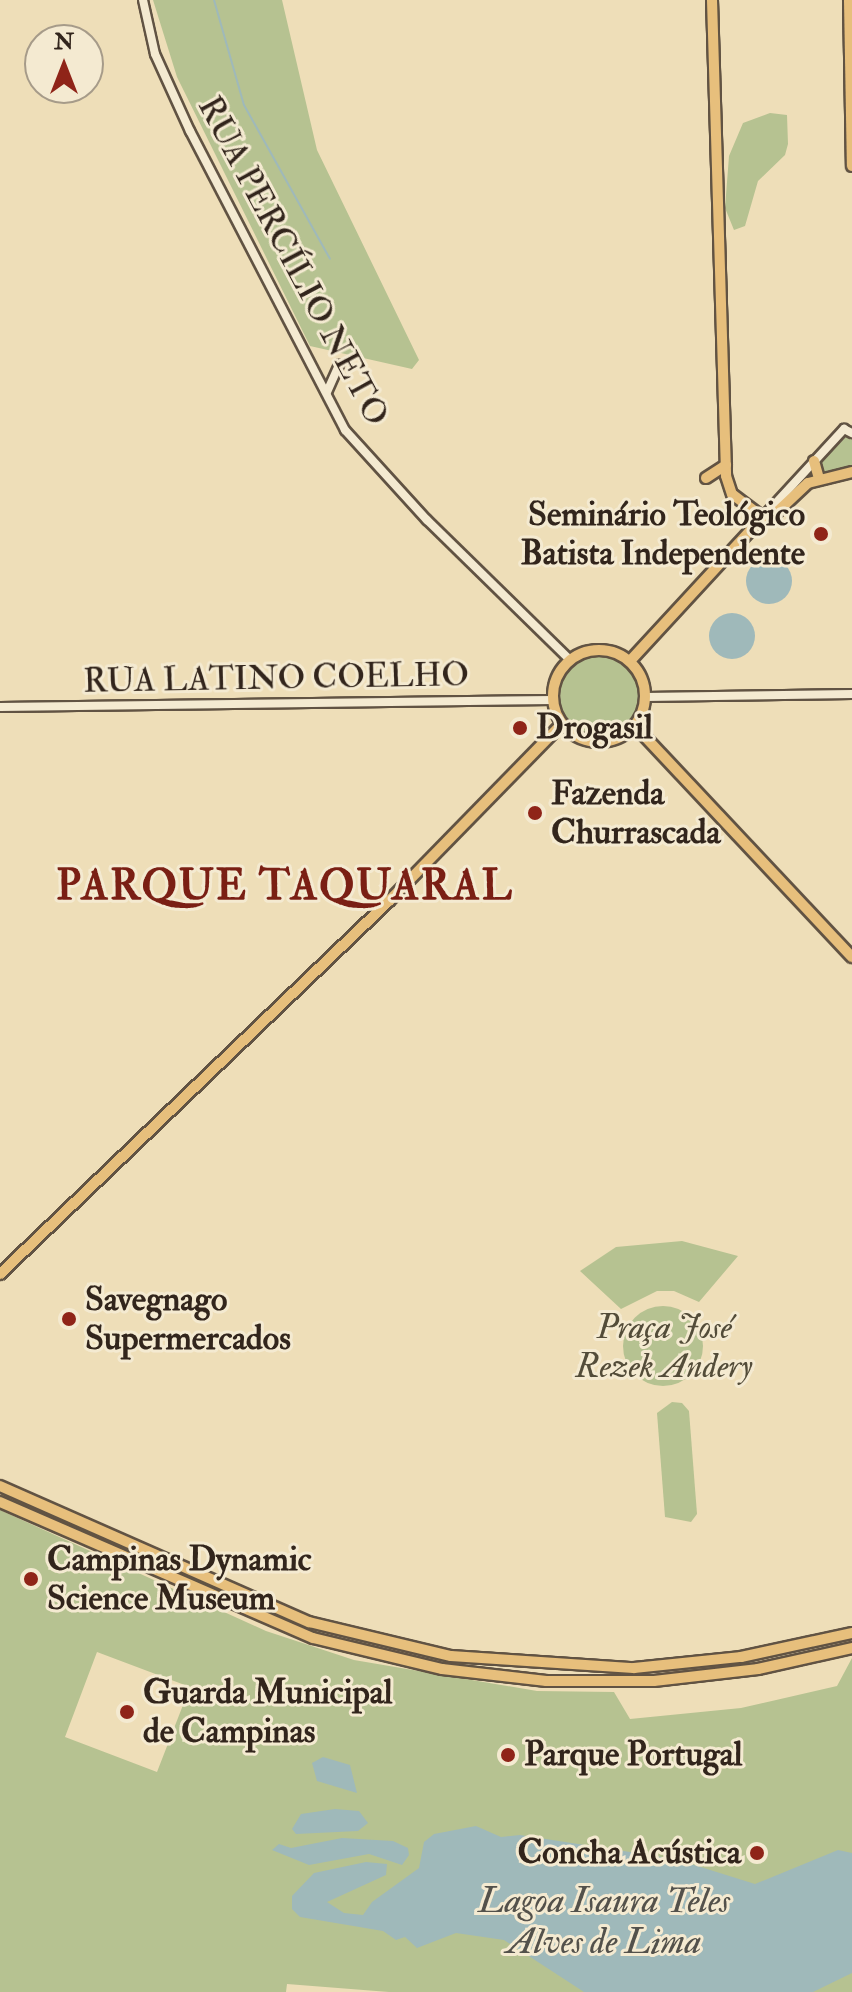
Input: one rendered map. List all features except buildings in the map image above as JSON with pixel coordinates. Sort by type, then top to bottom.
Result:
[{"type":"main road","points":[[712,0],[726,465],[732,494],[763,517]]},
{"type":"main road","points":[[849,0],[852,166]]},
{"type":"main road","points":[[814,461],[819,478]]},
{"type":"main road","points":[[706,478],[726,465]]},
{"type":"main road","points":[[630,661],[763,517],[776,513],[819,478],[850,475]]},
{"type":"main road","points":[[600,650],[630,661],[642,677],[646,697],[635,726],[604,742],[581,739],[562,724],[553,700],[555,682],[570,660],[600,650]]},
{"type":"main road","points":[[0,1274],[379,912],[562,724]]},
{"type":"main road","points":[[635,726],[852,957]]},
{"type":"main road","points":[[0,1486],[309,1622],[451,1656],[634,1668],[741,1657],[852,1633]]},
{"type":"main road","points":[[0,1502],[313,1638],[442,1669],[534,1680],[654,1681],[758,1669],[852,1648]]},
{"type":"street","name":"RUA PERCÍLIO NETO","points":[[143,0],[155,54],[190,131],[356,445],[570,660]]},
{"type":"street","points":[[327,393],[339,365]]},
{"type":"street","points":[[763,517],[814,461],[848,431]]},
{"type":"street","points":[[646,697],[852,694]]},
{"type":"street","name":"RUA LATINO COELHO","points":[[0,707],[553,700]]},
{"type":"green space","points":[[153,0],[282,0],[317,150],[419,360],[412,369],[310,346],[177,77]]},
{"type":"green space","points":[[770,113],[787,115],[788,144],[785,155],[758,181],[745,226],[734,230],[725,208],[729,156],[743,123]]},
{"type":"green space","points":[[846,437],[852,438],[852,468],[818,472],[817,466]]},
{"type":"green space","points":[[600,656],[615,659],[628,668],[637,681],[640,696],[637,711],[628,724],[615,733],[600,736],[585,733],[572,724],[563,711],[560,696],[563,681],[572,668],[585,659]]},
{"type":"green space","points":[[682,1241],[738,1256],[699,1302],[674,1291],[657,1291],[621,1309],[580,1271],[616,1247]]},
{"type":"green space","name":"Praça José Rezek Andery","points":[[655,1306],[671,1306],[685,1312],[697,1324],[703,1346],[697,1368],[685,1380],[671,1386],[655,1386],[641,1380],[629,1368],[623,1354],[623,1338],[629,1324],[641,1312]]},
{"type":"green space","points":[[672,1402],[682,1403],[689,1411],[697,1514],[691,1522],[665,1517],[657,1413]]},
{"type":"green space","name":"Parque Portugal","points":[[0,1510],[266,1631],[354,1660],[537,1691],[614,1692],[630,1719],[741,1708],[837,1686],[852,1658],[852,1992],[389,1992],[287,1984],[286,1992],[0,1992]],"holes":[[[97,1652],[190,1687],[157,1772],[65,1737]]]},
{"type":"water","points":[[769,558],[785,565],[792,581],[785,597],[769,604],[753,597],[746,581],[753,565]]},
{"type":"water","points":[[732,613],[748,620],[755,636],[748,652],[732,659],[716,652],[709,636],[716,620]]},
{"type":"water","points":[[323,1757],[350,1765],[357,1793],[317,1781],[312,1763]]},
{"type":"water","points":[[335,1809],[359,1811],[368,1823],[358,1831],[296,1834],[292,1829],[301,1814]]},
{"type":"water","name":"Lagoa Isaura Teles Alves de Lima","points":[[476,1826],[501,1837],[520,1835],[675,1859],[755,1884],[838,1850],[852,1853],[852,1973],[813,1992],[584,1992],[504,1940],[456,1933],[417,1948],[405,1937],[396,1940],[383,1931],[300,1917],[292,1909],[292,1896],[314,1873],[366,1862],[387,1864],[386,1875],[327,1902],[344,1913],[363,1915],[372,1902],[419,1868],[424,1842],[434,1834]]},
{"type":"water","points":[[342,1838],[393,1841],[408,1848],[409,1855],[402,1865],[369,1854],[309,1865],[272,1850],[279,1844],[291,1848]]},
{"type":"waterway","points":[[214,0],[244,105],[330,259]]},
{"type":"place","name":"Seminário Teológico Batista Independente","points":[[821,534]]},
{"type":"place","name":"Drogasil","points":[[520,728]]},
{"type":"place","name":"Fazenda Churrascada","points":[[535,813]]},
{"type":"place","name":"Savegnago Supermercados","points":[[69,1319]]},
{"type":"place","name":"Campinas Dynamic Science Museum","points":[[31,1579]]},
{"type":"place","name":"Guarda Municipal de Campinas","points":[[127,1712]]},
{"type":"place","name":"Parque Portugal","points":[[508,1755]]},
{"type":"place","name":"Concha Acústica","points":[[757,1853]]},
{"type":"district","name":"PARQUE TAQUARAL","points":[[285,886]]}]
